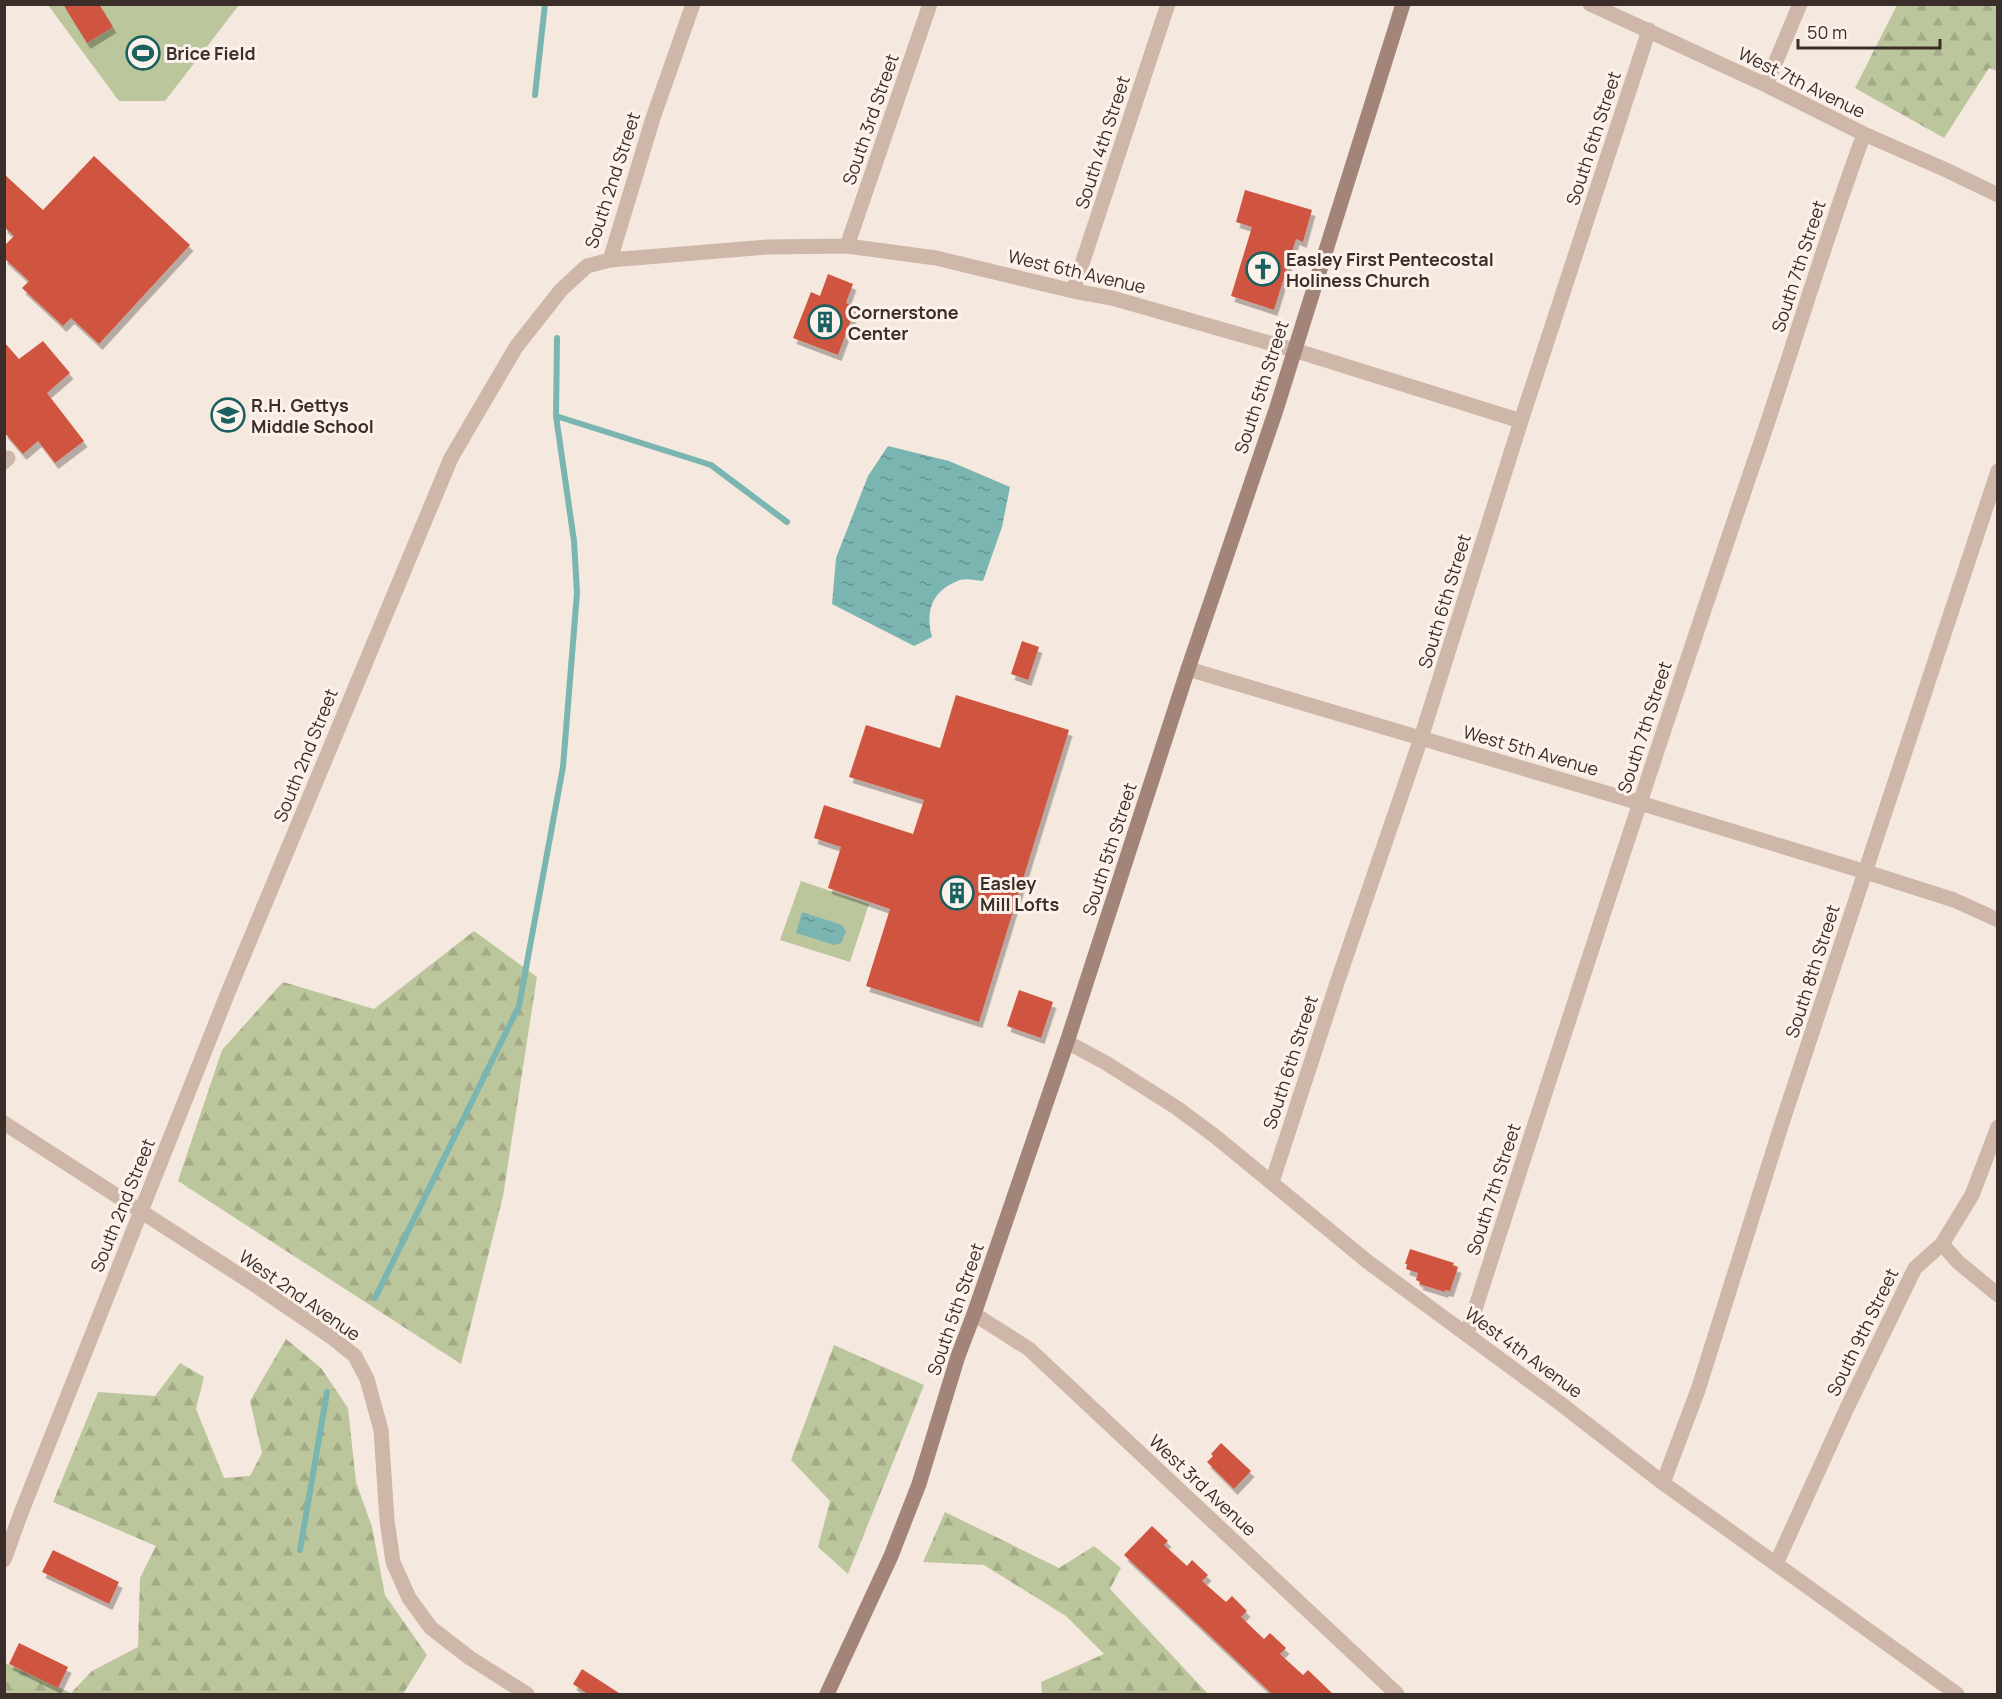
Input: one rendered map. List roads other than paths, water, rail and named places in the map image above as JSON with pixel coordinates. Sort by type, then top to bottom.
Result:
[{"type":"street","name":"South 2nd Street","points":[[4,1560],[252,935],[451,458],[516,346],[561,290],[587,266],[610,260],[653,118],[693,4]]},
{"type":"street","name":"South 3rd Street","points":[[847,246],[930,4]]},
{"type":"street","name":"South 4th Street","points":[[1073,291],[1168,4]]},
{"type":"street","name":"South 5th Street","points":[[827,1695],[891,1556],[920,1485],[958,1356],[975,1314],[1067,1042],[1294,350],[1403,4]]},
{"type":"street","name":"West 7th Avenue","points":[[1590,4],[1766,85],[1864,135],[1998,195]]},
{"type":"street","points":[[1766,85],[1800,4]]},
{"type":"street","name":"South 6th Street","points":[[1272,1182],[1336,983],[1421,738],[1521,421],[1649,30]]},
{"type":"street","name":"South 7th Street","points":[[1467,1334],[1836,210],[1864,135]]},
{"type":"street","name":"West 6th Avenue","points":[[610,260],[768,247],[847,246],[936,258],[1073,291],[1112,298],[1294,350],[1521,421]]},
{"type":"street","name":"South 8th Street","points":[[1663,1483],[1698,1390],[1782,1123],[1998,471]]},
{"type":"street","name":"West 5th Avenue","points":[[1188,669],[1640,802],[1866,872],[1954,900],[1998,920]]},
{"type":"street","name":"West 4th Avenue","points":[[1067,1042],[1106,1063],[1177,1108],[1272,1182],[1368,1262],[1562,1404],[1663,1483],[1957,1695]]},
{"type":"street","name":"West 2nd Avenue","points":[[4,1123],[252,1283],[330,1336],[355,1356],[367,1379],[381,1430],[387,1520],[393,1562],[409,1598],[431,1628],[470,1658],[527,1695]]},
{"type":"street","name":"South 9th Street","points":[[1776,1564],[1846,1410],[1915,1268],[1942,1244],[1972,1195],[1998,1126]]},
{"type":"street","points":[[1942,1244],[1958,1262],[1998,1295]]},
{"type":"street","name":"West 3rd Avenue","points":[[975,1314],[1029,1349],[1397,1695]]},
{"type":"water","points":[[888,446],[949,461],[1010,487],[1002,527],[983,581],[962,579],[943,589],[930,610],[932,637],[914,646],[832,604],[836,558],[868,476]]},
{"type":"water","points":[[802,912],[842,925],[846,932],[841,943],[834,945],[796,933]]},
{"type":"waterway","points":[[535,95],[545,4]]},
{"type":"waterway","points":[[375,1298],[519,1006],[563,767],[577,593],[574,541],[556,416],[557,338]]},
{"type":"waterway","points":[[556,416],[711,465],[787,522]]},
{"type":"waterway","points":[[300,1550],[327,1392]]},
{"type":"place","name":"Brice Field","points":[[143,53]]},
{"type":"place","name":"Easley First Pentecostal Holiness Church","points":[[1263,269]]},
{"type":"place","name":"Cornerstone Center","points":[[825,322]]},
{"type":"place","name":"R.H. Gettys Middle School","points":[[228,415]]},
{"type":"place","name":"Easley Mill Lofts","points":[[957,893]]}]
